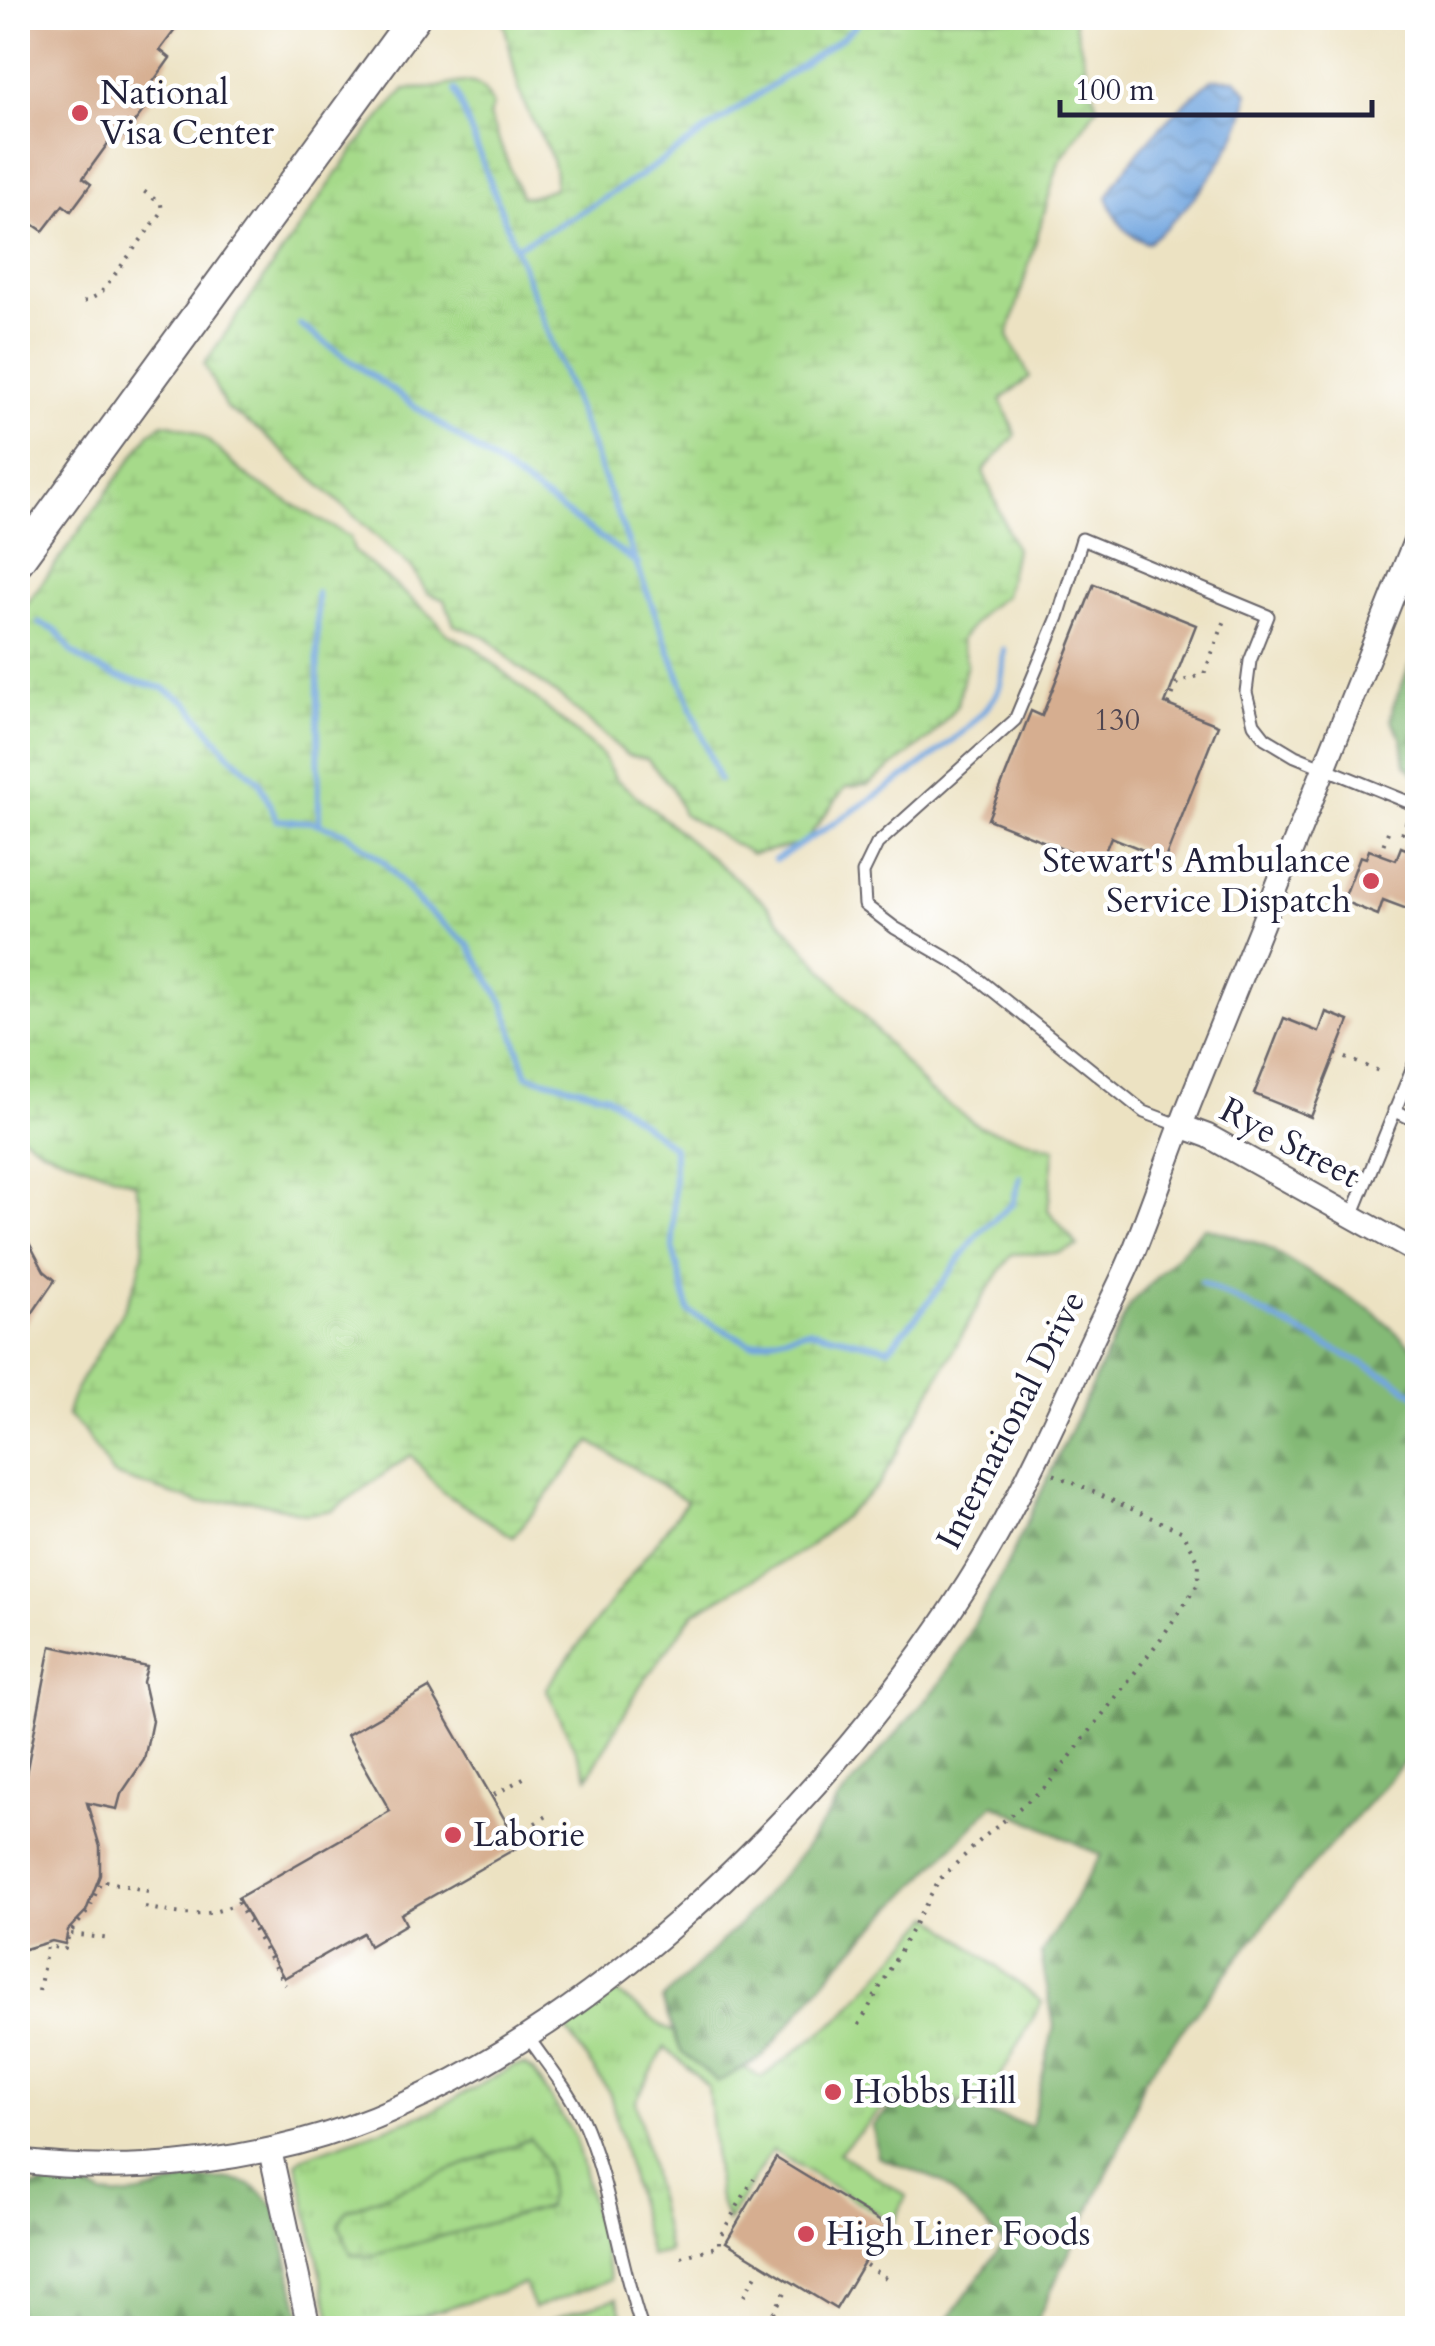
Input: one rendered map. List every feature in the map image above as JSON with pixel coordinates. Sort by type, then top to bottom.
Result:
[{"type":"street","points":[[18,561],[411,18]]},
{"type":"street","name":"International Drive","points":[[18,2162],[104,2167],[192,2162],[270,2150],[404,2104],[528,2037],[667,1930],[773,1830],[839,1758],[956,1602],[1035,1466],[1130,1262],[1418,532]]},
{"type":"street","name":"Rye Street","points":[[1181,1126],[1208,1136],[1418,1253]]},
{"type":"street","points":[[270,2150],[309,2328]]},
{"type":"lane","points":[[1181,1126],[1144,1112],[966,969],[895,928],[866,905],[863,873],[877,844],[1015,720],[1058,617],[1082,539],[1268,616],[1246,677],[1254,724],[1276,747],[1418,806]]},
{"type":"lane","points":[[1352,1216],[1418,1054]]},
{"type":"lane","points":[[1394,1110],[1418,1122]]},
{"type":"lane","points":[[528,2037],[585,2124],[624,2278],[642,2328]]},
{"type":"path","points":[[84,302],[100,294],[162,212],[161,204],[142,190]]},
{"type":"path","points":[[1169,705],[1176,683],[1204,674],[1232,601]]},
{"type":"path","points":[[1380,854],[1389,830]]},
{"type":"path","points":[[1336,1054],[1379,1071]]},
{"type":"path","points":[[859,2025],[940,1879],[1050,1783],[1198,1584],[1199,1562],[1183,1532],[1035,1466]]},
{"type":"path","points":[[494,1794],[525,1778]]},
{"type":"path","points":[[517,1834],[547,1816]]},
{"type":"path","points":[[40,1990],[48,1946],[65,1949],[69,1934],[89,1910],[101,1880],[148,1891]]},
{"type":"path","points":[[145,1907],[196,1916],[219,1912],[238,1902],[284,1985]]},
{"type":"path","points":[[69,1934],[111,1940]]},
{"type":"path","points":[[719,2246],[719,2238],[754,2178]]},
{"type":"path","points":[[680,2256],[726,2242]]},
{"type":"path","points":[[866,2265],[892,2282]]},
{"type":"path","points":[[744,2296],[758,2271]]},
{"type":"path","points":[[773,2313],[788,2288]]},
{"type":"green space","points":[[502,18],[1073,18],[1097,107],[1059,162],[1008,336],[1030,377],[1001,400],[1016,435],[983,471],[1015,549],[1005,596],[985,610],[960,640],[967,663],[957,706],[931,737],[868,785],[846,787],[803,844],[752,854],[683,814],[672,788],[647,759],[627,755],[487,637],[454,625],[445,600],[427,593],[413,569],[260,431],[226,408],[204,364],[358,144],[405,89],[465,82],[477,85],[493,106],[489,116],[521,196],[530,197],[554,188],[551,157],[521,96]]},
{"type":"green space","points":[[163,423],[180,426],[204,438],[254,481],[350,537],[354,551],[434,618],[447,634],[474,647],[601,754],[616,779],[764,902],[929,1091],[980,1127],[1055,1148],[1048,1210],[1078,1246],[1059,1253],[1012,1254],[984,1295],[879,1485],[809,1547],[694,1613],[640,1687],[588,1777],[546,1688],[687,1501],[591,1442],[513,1537],[441,1491],[411,1455],[333,1510],[307,1514],[249,1500],[200,1503],[113,1475],[82,1429],[67,1415],[78,1386],[130,1295],[143,1255],[144,1233],[135,1183],[44,1150],[18,1133],[18,616],[151,432]]},
{"type":"green space","points":[[1417,648],[1417,776],[1405,764],[1402,739],[1391,719]]},
{"type":"green space","points":[[1204,1227],[1263,1245],[1371,1310],[1417,1351],[1418,1686],[1406,1695],[1417,1729],[1417,1748],[1296,1884],[1144,2079],[1125,2136],[1033,2328],[942,2328],[1004,2243],[941,2181],[878,2157],[873,2126],[897,2105],[929,2102],[964,2107],[1031,2126],[1054,2026],[1041,1954],[1101,1855],[994,1804],[836,1967],[763,2057],[718,2082],[681,2052],[662,2000],[739,1925],[803,1851],[839,1799],[939,1685],[1000,1579],[1130,1305]]},
{"type":"green space","points":[[932,1916],[1042,2002],[985,2104],[893,2098],[839,2153],[906,2196],[894,2223],[772,2150],[727,2222],[718,2195],[708,2087],[665,2047],[636,2101],[669,2252],[650,2256],[610,2094],[565,2027],[611,1988],[663,2027],[762,2077],[840,2018]]},
{"type":"green space","points":[[524,2065],[534,2072],[575,2137],[611,2280],[534,2308],[524,2284],[399,2323],[399,2328],[333,2328],[297,2162],[430,2112],[513,2067]]},
{"type":"green space","points":[[530,2139],[548,2171],[547,2207],[368,2257],[351,2254],[339,2224],[347,2210]]},
{"type":"green space","points":[[190,2179],[248,2184],[276,2209],[304,2328],[18,2328],[18,2192],[62,2184],[103,2195],[125,2196]]},
{"type":"green space","points":[[617,2298],[627,2328],[523,2328]]},
{"type":"water","points":[[1212,79],[1236,79],[1248,93],[1236,133],[1211,176],[1179,215],[1147,243],[1139,240],[1122,225],[1107,197],[1155,134]]},
{"type":"building","name":"National Visa Center","points":[[18,18],[184,18],[160,50],[170,58],[148,89],[155,95],[124,136],[117,131],[83,178],[91,184],[71,211],[63,205],[43,231],[18,214]]},
{"type":"building","points":[[1094,584],[1196,625],[1165,704],[1218,725],[1165,859],[1111,837],[1100,864],[988,819],[1031,711],[1042,716]]},
{"type":"building","points":[[1401,847],[1418,854],[1418,906],[1410,903],[1407,909],[1383,900],[1378,915],[1343,901],[1360,856],[1366,858],[1369,850],[1396,860]]},
{"type":"building","points":[[1326,1012],[1349,1021],[1311,1117],[1254,1094],[1284,1018],[1319,1032]]},
{"type":"building","points":[[18,1222],[44,1271],[55,1280],[18,1334]]},
{"type":"building","points":[[51,1646],[147,1667],[143,1682],[152,1721],[144,1760],[121,1794],[117,1809],[87,1803],[100,1847],[100,1875],[86,1911],[68,1930],[65,1944],[52,1941],[18,1951],[18,1788],[23,1789]]},
{"type":"building","points":[[429,1688],[520,1846],[401,1914],[406,1924],[369,1946],[363,1933],[284,1978],[238,1898],[390,1811],[347,1735]]},
{"type":"building","name":"High Liner Foods","points":[[776,2158],[886,2225],[836,2309],[726,2242]]},
{"type":"waterway","points":[[515,247],[641,175],[843,37],[863,18]]},
{"type":"waterway","points":[[455,90],[719,780]]},
{"type":"waterway","points":[[300,325],[638,564]]},
{"type":"waterway","points":[[317,593],[319,824]]},
{"type":"waterway","points":[[39,623],[57,631],[72,652],[90,665],[118,677],[163,688],[187,702],[227,752],[259,781],[277,820],[313,822],[346,833],[383,861],[423,907],[468,944],[504,1004],[527,1075],[606,1095],[674,1148],[673,1249],[689,1312],[751,1344],[808,1330],[889,1348],[979,1233],[1013,1203],[1020,1177]]},
{"type":"waterway","points":[[775,860],[898,781],[963,731],[999,688],[1004,650]]},
{"type":"waterway","points":[[1201,1282],[1395,1380],[1418,1397]]},
{"type":"place","name":"National Visa Center","points":[[80,113]]},
{"type":"place","name":"Stewart's Ambulance Service Dispatch","points":[[1371,881]]},
{"type":"place","name":"Laborie","points":[[453,1835]]},
{"type":"place","name":"Hobbs Hill","points":[[833,2092]]},
{"type":"place","name":"High Liner Foods","points":[[806,2234]]}]
